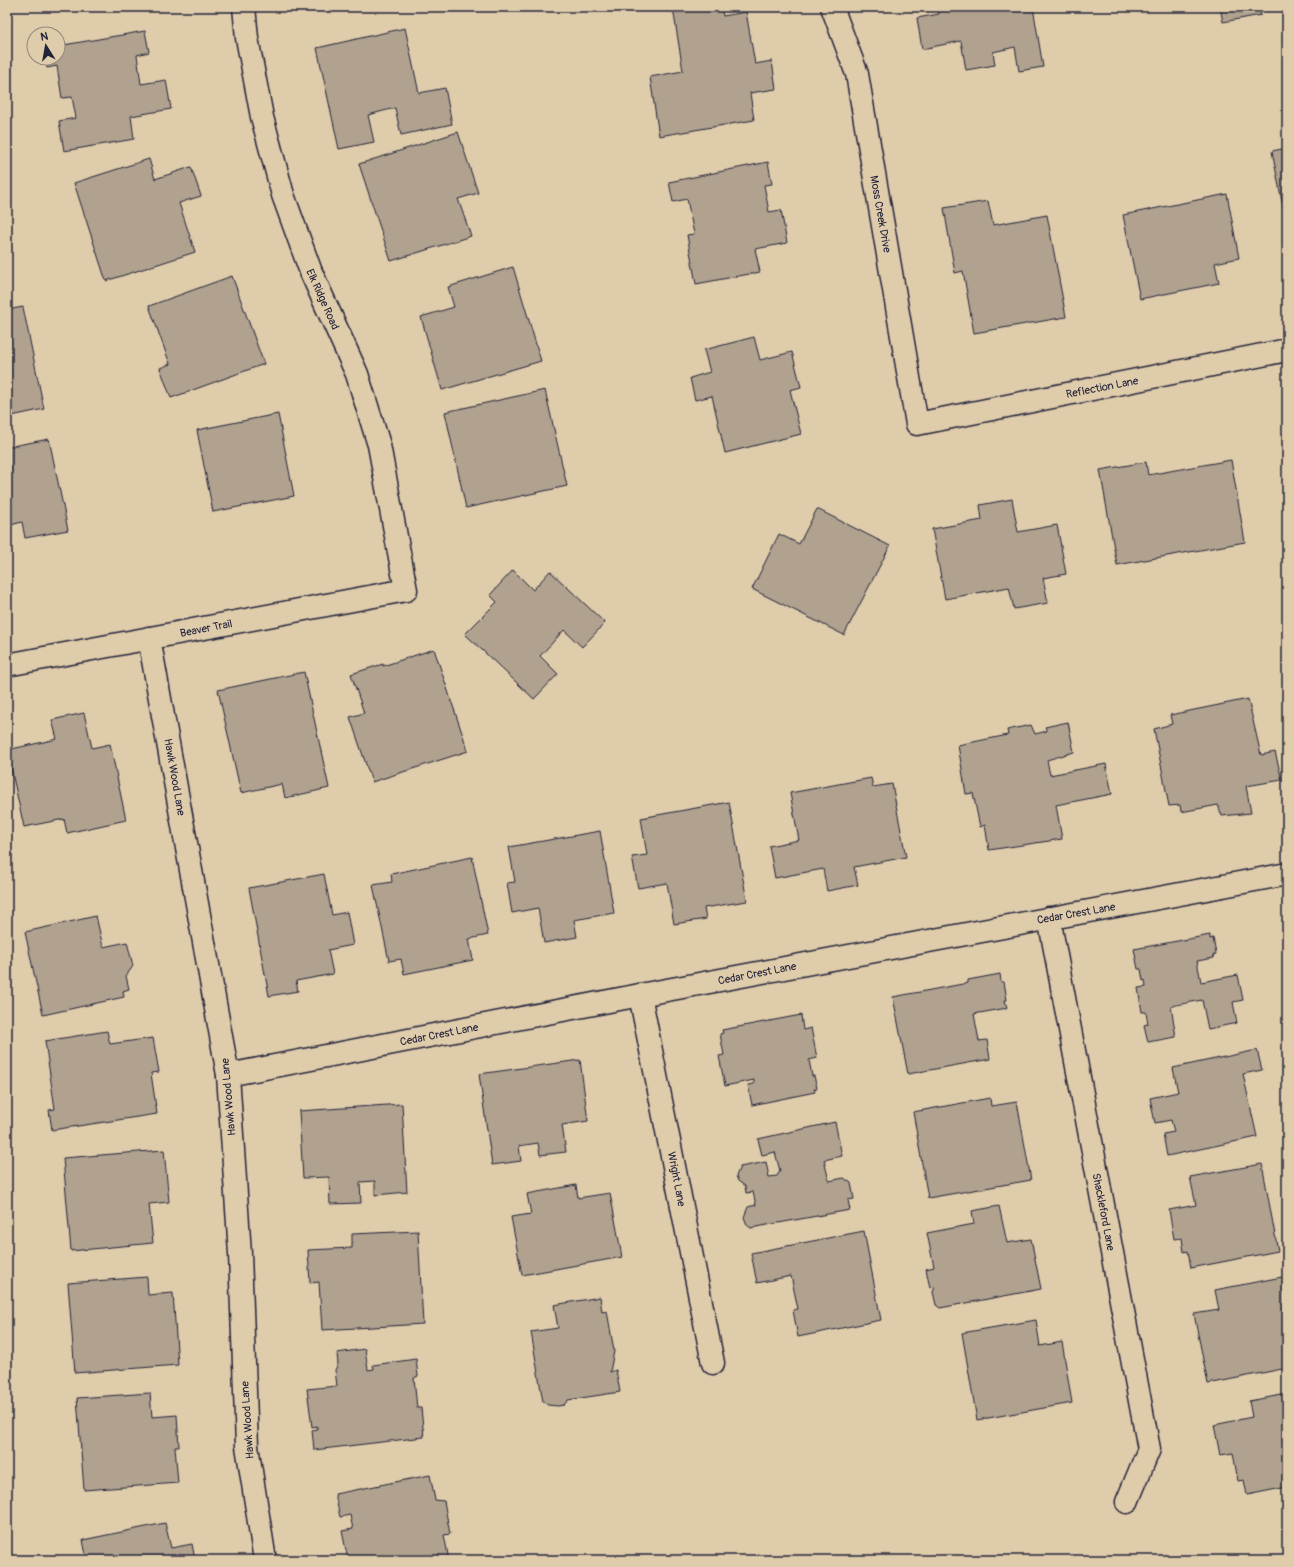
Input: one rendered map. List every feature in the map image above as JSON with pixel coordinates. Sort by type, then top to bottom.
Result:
[{"type":"street","name":"Elk Ridge Road","points":[[244,7],[247,38],[262,117],[283,195],[311,272],[357,374],[378,445],[406,590]]},
{"type":"street","name":"Moss Creek Drive","points":[[832,7],[857,74],[917,424]]},
{"type":"street","name":"Reflection Lane","points":[[917,424],[1287,350]]},
{"type":"street","name":"Beaver Trail","points":[[7,665],[406,590]]},
{"type":"street","name":"Hawk Wood Lane","points":[[149,638],[228,1075],[240,1254],[247,1446],[266,1560]]},
{"type":"street","name":"Cedar Crest Lane","points":[[228,1075],[640,995],[1287,874]]},
{"type":"street","name":"Shackleford Lane","points":[[1049,918],[1149,1449],[1127,1502]]},
{"type":"street","name":"Wright Lane","points":[[640,995],[713,1363]]},
{"type":"building","points":[[59,7],[88,7],[60,11]]},
{"type":"building","points":[[721,7],[723,16],[746,12],[755,64],[772,61],[776,89],[750,93],[754,120],[659,136],[650,77],[683,71],[673,8]]},
{"type":"building","points":[[938,7],[1033,7],[1043,67],[1019,71],[1015,47],[993,52],[995,65],[966,70],[961,41],[922,49],[917,18],[939,14]]},
{"type":"building","points":[[1220,7],[1259,7],[1261,15],[1223,22]]},
{"type":"building","points":[[405,28],[419,93],[445,88],[452,124],[401,135],[395,108],[368,115],[374,142],[339,149],[317,48]]},
{"type":"building","points":[[145,31],[149,52],[137,55],[141,84],[166,80],[171,109],[131,116],[134,139],[64,151],[59,121],[76,118],[72,97],[62,98],[57,66],[66,66],[66,45]]},
{"type":"building","points":[[47,66],[57,66],[47,68]]},
{"type":"building","points":[[458,132],[478,193],[458,199],[471,236],[391,261],[359,164]]},
{"type":"building","points":[[1287,148],[1287,227],[1272,151]]},
{"type":"building","points":[[149,159],[155,179],[191,167],[201,196],[179,203],[195,252],[106,281],[74,183]]},
{"type":"building","points":[[768,162],[772,184],[764,185],[769,212],[781,210],[787,243],[755,249],[760,272],[696,284],[687,235],[694,234],[687,199],[673,202],[669,182]]},
{"type":"building","points":[[1227,194],[1239,258],[1215,263],[1219,283],[1140,299],[1123,215]]},
{"type":"building","points":[[988,201],[993,225],[1047,215],[1066,317],[974,333],[963,271],[955,273],[944,208]]},
{"type":"building","points":[[513,267],[541,361],[442,390],[421,317],[454,307],[448,287]]},
{"type":"building","points":[[232,276],[264,364],[171,398],[160,368],[170,364],[149,306]]},
{"type":"building","points":[[23,307],[44,409],[7,417],[7,310]]},
{"type":"building","points":[[754,337],[760,360],[792,352],[801,387],[790,390],[801,434],[725,453],[712,396],[695,400],[690,378],[710,372],[704,350]]},
{"type":"building","points":[[545,390],[567,486],[466,508],[445,412]]},
{"type":"building","points":[[278,414],[294,496],[213,512],[197,430]]},
{"type":"building","points":[[49,439],[68,530],[25,538],[22,522],[7,526],[7,447]]},
{"type":"building","points":[[1231,460],[1245,542],[1117,565],[1100,470],[1146,462],[1148,475]]},
{"type":"building","points":[[1012,499],[1018,532],[1057,525],[1066,574],[1043,578],[1048,603],[1014,609],[1009,587],[945,599],[932,529],[982,520],[980,505]]},
{"type":"building","points":[[817,509],[890,546],[844,635],[752,589],[779,534],[799,544]]},
{"type":"building","points":[[513,570],[533,590],[550,571],[605,623],[582,647],[564,630],[540,656],[558,674],[534,699],[465,634],[497,602],[490,595]]},
{"type":"building","points":[[434,649],[468,751],[372,782],[350,717],[364,713],[351,674],[383,664],[383,666]]},
{"type":"building","points":[[304,672],[329,788],[285,798],[282,784],[241,793],[218,690]]},
{"type":"building","points":[[1248,699],[1261,755],[1275,752],[1282,780],[1246,786],[1251,813],[1222,816],[1218,805],[1181,812],[1180,805],[1169,806],[1154,729],[1172,724],[1170,715]]},
{"type":"building","points":[[84,713],[92,748],[110,744],[126,820],[67,833],[64,819],[24,827],[7,750],[57,739],[52,720]]},
{"type":"building","points":[[1068,722],[1074,752],[1047,760],[1050,775],[1106,764],[1112,794],[1056,805],[1062,839],[989,850],[985,825],[980,827],[973,793],[966,794],[958,745],[1008,735],[1007,730],[1031,725],[1035,734],[1047,731],[1045,727]]},
{"type":"building","points":[[871,778],[873,787],[892,784],[906,857],[854,867],[858,885],[827,891],[823,869],[775,878],[769,846],[799,840],[790,793]]},
{"type":"building","points":[[729,802],[747,901],[704,908],[706,919],[674,924],[667,883],[638,888],[632,857],[647,855],[641,818]]},
{"type":"building","points":[[600,831],[614,913],[574,920],[577,937],[544,943],[538,908],[512,913],[507,883],[515,882],[509,847]]},
{"type":"building","points":[[472,857],[488,935],[469,939],[473,960],[404,974],[401,959],[389,961],[373,885],[392,882],[391,874]]},
{"type":"building","points":[[324,874],[332,915],[347,912],[353,945],[328,950],[333,974],[296,981],[298,991],[269,996],[249,888]]},
{"type":"building","points":[[96,916],[103,947],[127,942],[133,966],[126,976],[129,989],[123,991],[124,997],[43,1015],[25,932]]},
{"type":"building","points":[[1210,935],[1210,939],[1213,938],[1216,954],[1213,955],[1214,958],[1197,961],[1201,982],[1238,975],[1243,1000],[1233,1002],[1237,1023],[1208,1029],[1202,1000],[1171,1006],[1176,1037],[1148,1042],[1144,1025],[1148,1024],[1146,1012],[1142,1012],[1138,988],[1146,987],[1145,980],[1143,981],[1141,969],[1138,969],[1134,949]]},
{"type":"building","points":[[1000,974],[1001,982],[1004,982],[1007,1008],[974,1014],[979,1041],[987,1040],[990,1059],[908,1074],[893,997],[968,983],[968,980]]},
{"type":"building","points":[[801,1015],[803,1030],[811,1028],[817,1058],[809,1060],[812,1076],[814,1076],[817,1088],[814,1089],[815,1092],[752,1105],[748,1085],[754,1084],[754,1080],[725,1086],[719,1056],[724,1055],[720,1034],[723,1033],[722,1030]]},
{"type":"building","points":[[107,1031],[110,1044],[153,1038],[159,1072],[151,1073],[157,1114],[52,1130],[49,1110],[55,1109],[45,1041]]},
{"type":"building","points":[[1257,1050],[1262,1070],[1243,1074],[1257,1137],[1167,1156],[1163,1134],[1174,1132],[1171,1120],[1155,1123],[1150,1098],[1178,1092],[1173,1068]]},
{"type":"building","points":[[580,1060],[588,1121],[562,1125],[566,1152],[540,1155],[538,1143],[519,1146],[521,1161],[492,1165],[479,1074]]},
{"type":"building","points":[[990,1098],[991,1106],[1017,1102],[1031,1180],[928,1198],[913,1112]]},
{"type":"building","points":[[402,1104],[407,1192],[375,1195],[375,1181],[360,1182],[361,1203],[330,1204],[329,1177],[303,1178],[299,1111]]},
{"type":"building","points":[[835,1122],[842,1156],[824,1160],[829,1181],[844,1178],[851,1183],[854,1199],[848,1200],[850,1210],[751,1228],[747,1225],[744,1217],[748,1207],[756,1205],[753,1192],[746,1193],[745,1186],[738,1181],[736,1176],[740,1167],[766,1162],[769,1177],[777,1176],[780,1171],[775,1152],[762,1155],[758,1139]]},
{"type":"building","points":[[164,1150],[169,1202],[149,1204],[153,1243],[71,1251],[63,1158]]},
{"type":"building","points":[[1262,1164],[1278,1251],[1191,1268],[1188,1251],[1184,1252],[1182,1238],[1174,1239],[1169,1210],[1196,1205],[1190,1177]]},
{"type":"building","points":[[576,1185],[578,1198],[610,1193],[622,1257],[522,1275],[511,1217],[531,1214],[527,1194]]},
{"type":"building","points":[[999,1206],[1007,1243],[1031,1239],[1041,1289],[940,1308],[936,1305],[933,1292],[935,1287],[930,1288],[926,1269],[934,1267],[927,1233],[974,1224],[972,1211]]},
{"type":"building","points":[[418,1231],[423,1324],[322,1330],[319,1282],[310,1283],[308,1250],[352,1248],[352,1234]]},
{"type":"building","points":[[864,1231],[881,1320],[798,1337],[793,1310],[798,1309],[791,1276],[757,1283],[751,1253]]},
{"type":"building","points":[[1287,1276],[1287,1368],[1208,1384],[1194,1314],[1219,1310],[1215,1290]]},
{"type":"building","points":[[147,1277],[148,1295],[173,1293],[178,1365],[75,1373],[68,1283]]},
{"type":"building","points":[[600,1297],[602,1312],[607,1311],[614,1351],[610,1372],[616,1370],[620,1392],[568,1400],[564,1405],[548,1405],[543,1402],[531,1332],[558,1328],[554,1305]]},
{"type":"building","points":[[1036,1320],[1040,1346],[1062,1342],[1072,1403],[977,1420],[962,1333]]},
{"type":"building","points":[[365,1349],[368,1370],[374,1369],[373,1365],[416,1359],[418,1376],[414,1378],[417,1408],[421,1408],[424,1437],[314,1450],[312,1430],[317,1429],[317,1426],[312,1427],[307,1389],[337,1386],[335,1370],[338,1364],[337,1353]]},
{"type":"building","points":[[150,1393],[152,1417],[177,1415],[179,1447],[175,1447],[178,1483],[84,1490],[77,1398]]},
{"type":"building","points":[[1287,1394],[1287,1487],[1247,1495],[1244,1480],[1238,1481],[1233,1453],[1220,1455],[1214,1425],[1252,1417],[1249,1401]]},
{"type":"building","points":[[430,1475],[435,1500],[444,1501],[450,1534],[444,1535],[449,1560],[348,1560],[342,1531],[353,1529],[350,1515],[340,1517],[335,1494]]},
{"type":"building","points":[[165,1523],[171,1548],[192,1544],[195,1560],[87,1560],[83,1540]]}]
